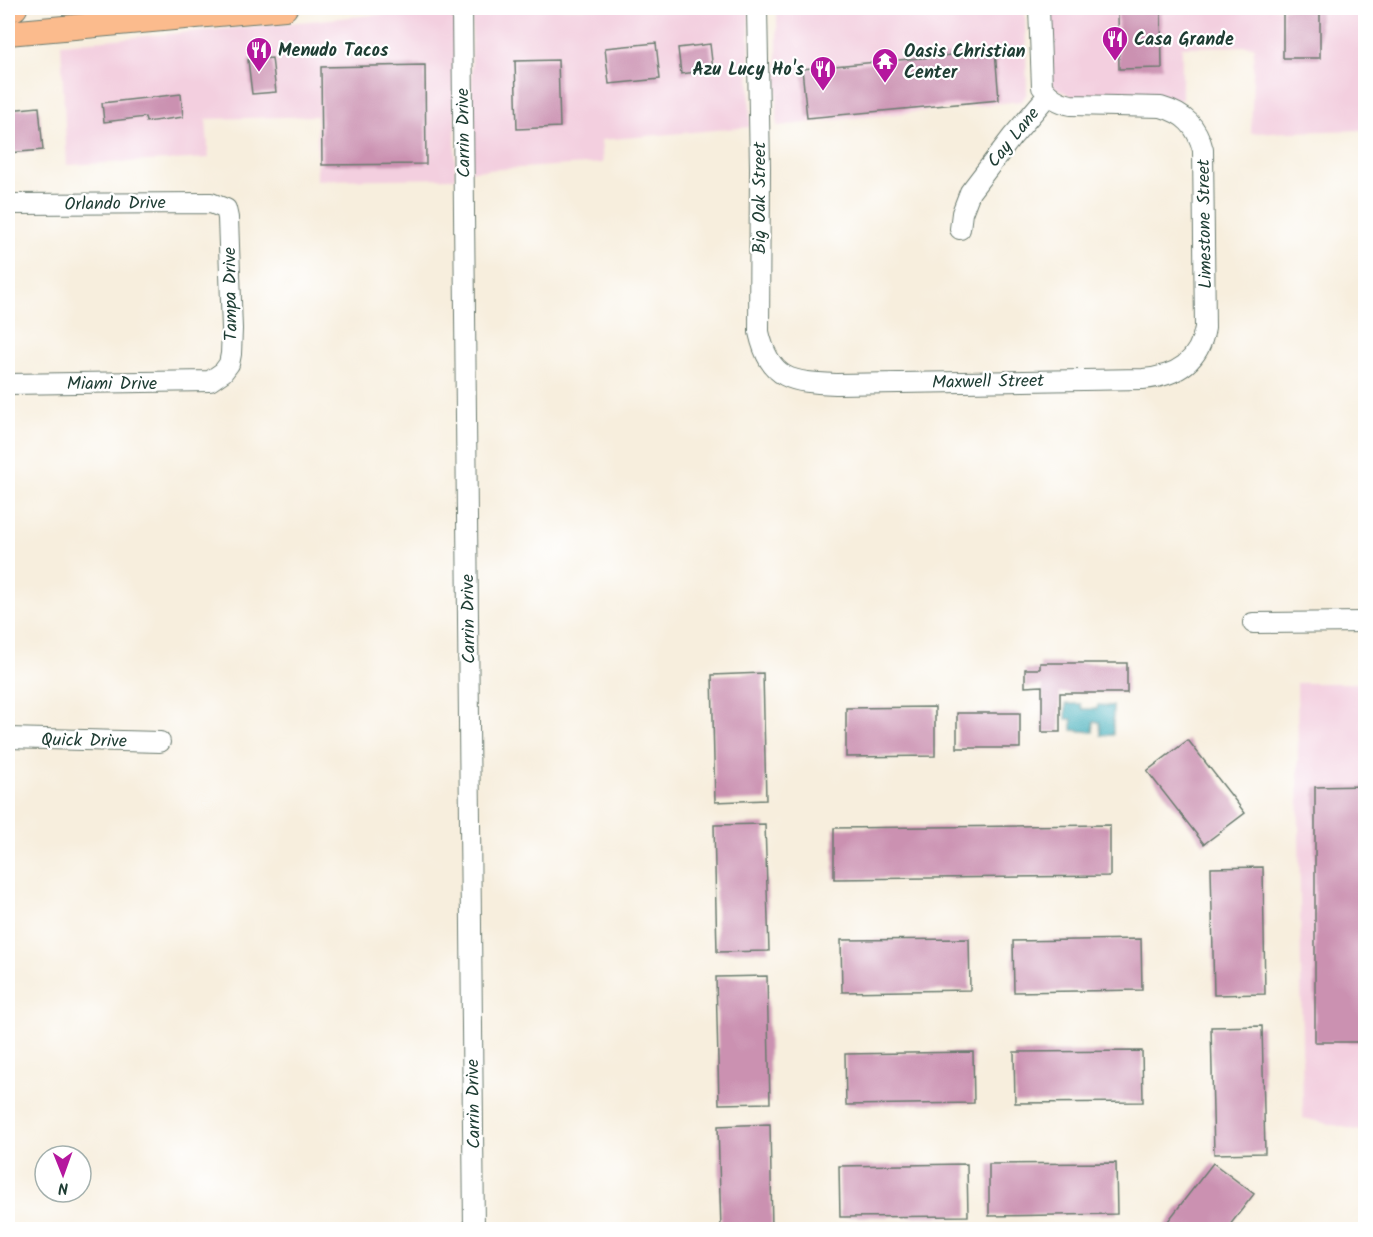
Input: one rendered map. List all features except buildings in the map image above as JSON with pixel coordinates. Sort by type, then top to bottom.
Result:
[{"type":"main road","points":[[8,8],[15,8]]},
{"type":"main road","points":[[8,33],[285,8]]},
{"type":"street","name":"Carrin Drive","points":[[462,8],[474,1230]]},
{"type":"street","name":"Big Oak Street","points":[[757,8],[760,168],[759,332],[765,355],[775,369],[788,378]]},
{"type":"street","name":"Cay Lane","points":[[960,229],[962,213],[970,192],[1048,95],[1042,87],[1039,8]]},
{"type":"street","name":"Limestone Street","points":[[1048,95],[1061,103],[1071,105],[1161,107],[1174,110],[1194,127],[1203,150],[1206,328],[1197,354],[1186,364]]},
{"type":"street","name":"Orlando Drive","points":[[8,204],[180,202],[211,203],[222,206]]},
{"type":"street","name":"Tampa Drive","points":[[215,379],[229,364],[232,329],[228,218],[226,209],[222,206]]},
{"type":"street","name":"Maxwell Street","points":[[788,378],[800,382],[836,384],[1143,379],[1171,373],[1186,364]]},
{"type":"street","name":"Miami Drive","points":[[8,384],[192,383],[215,379]]},
{"type":"street","points":[[1253,623],[1365,622]]},
{"type":"street","name":"Quick Drive","points":[[8,738],[160,742]]},
{"type":"shaded area","points":[[449,8],[456,21],[455,178],[317,180],[317,116],[206,119],[209,158],[67,165],[61,44]]},
{"type":"shaded area","points":[[475,8],[749,8],[750,127],[601,140],[603,163],[471,171],[472,17]]},
{"type":"shaded area","points":[[777,8],[1025,8],[1027,93],[1022,101],[777,126]]},
{"type":"shaded area","points":[[1046,8],[1365,8],[1365,130],[1251,133],[1254,46],[1182,47],[1182,100],[1075,98],[1054,87],[1049,78]]},
{"type":"shaded area","points":[[1297,683],[1365,683],[1365,1132],[1303,1118]]},
{"type":"water","points":[[1066,704],[1081,704],[1082,709],[1097,709],[1098,705],[1113,706],[1113,735],[1101,735],[1100,722],[1094,722],[1093,732],[1072,730],[1072,719],[1066,719]]},
{"type":"place","name":"Casa Grande","points":[[1115,62]]},
{"type":"place","name":"Menudo Tacos","points":[[259,73]]},
{"type":"place","name":"Oasis Christian Center","points":[[885,84]]},
{"type":"place","name":"Azu Lucy Ho's","points":[[823,92]]}]
